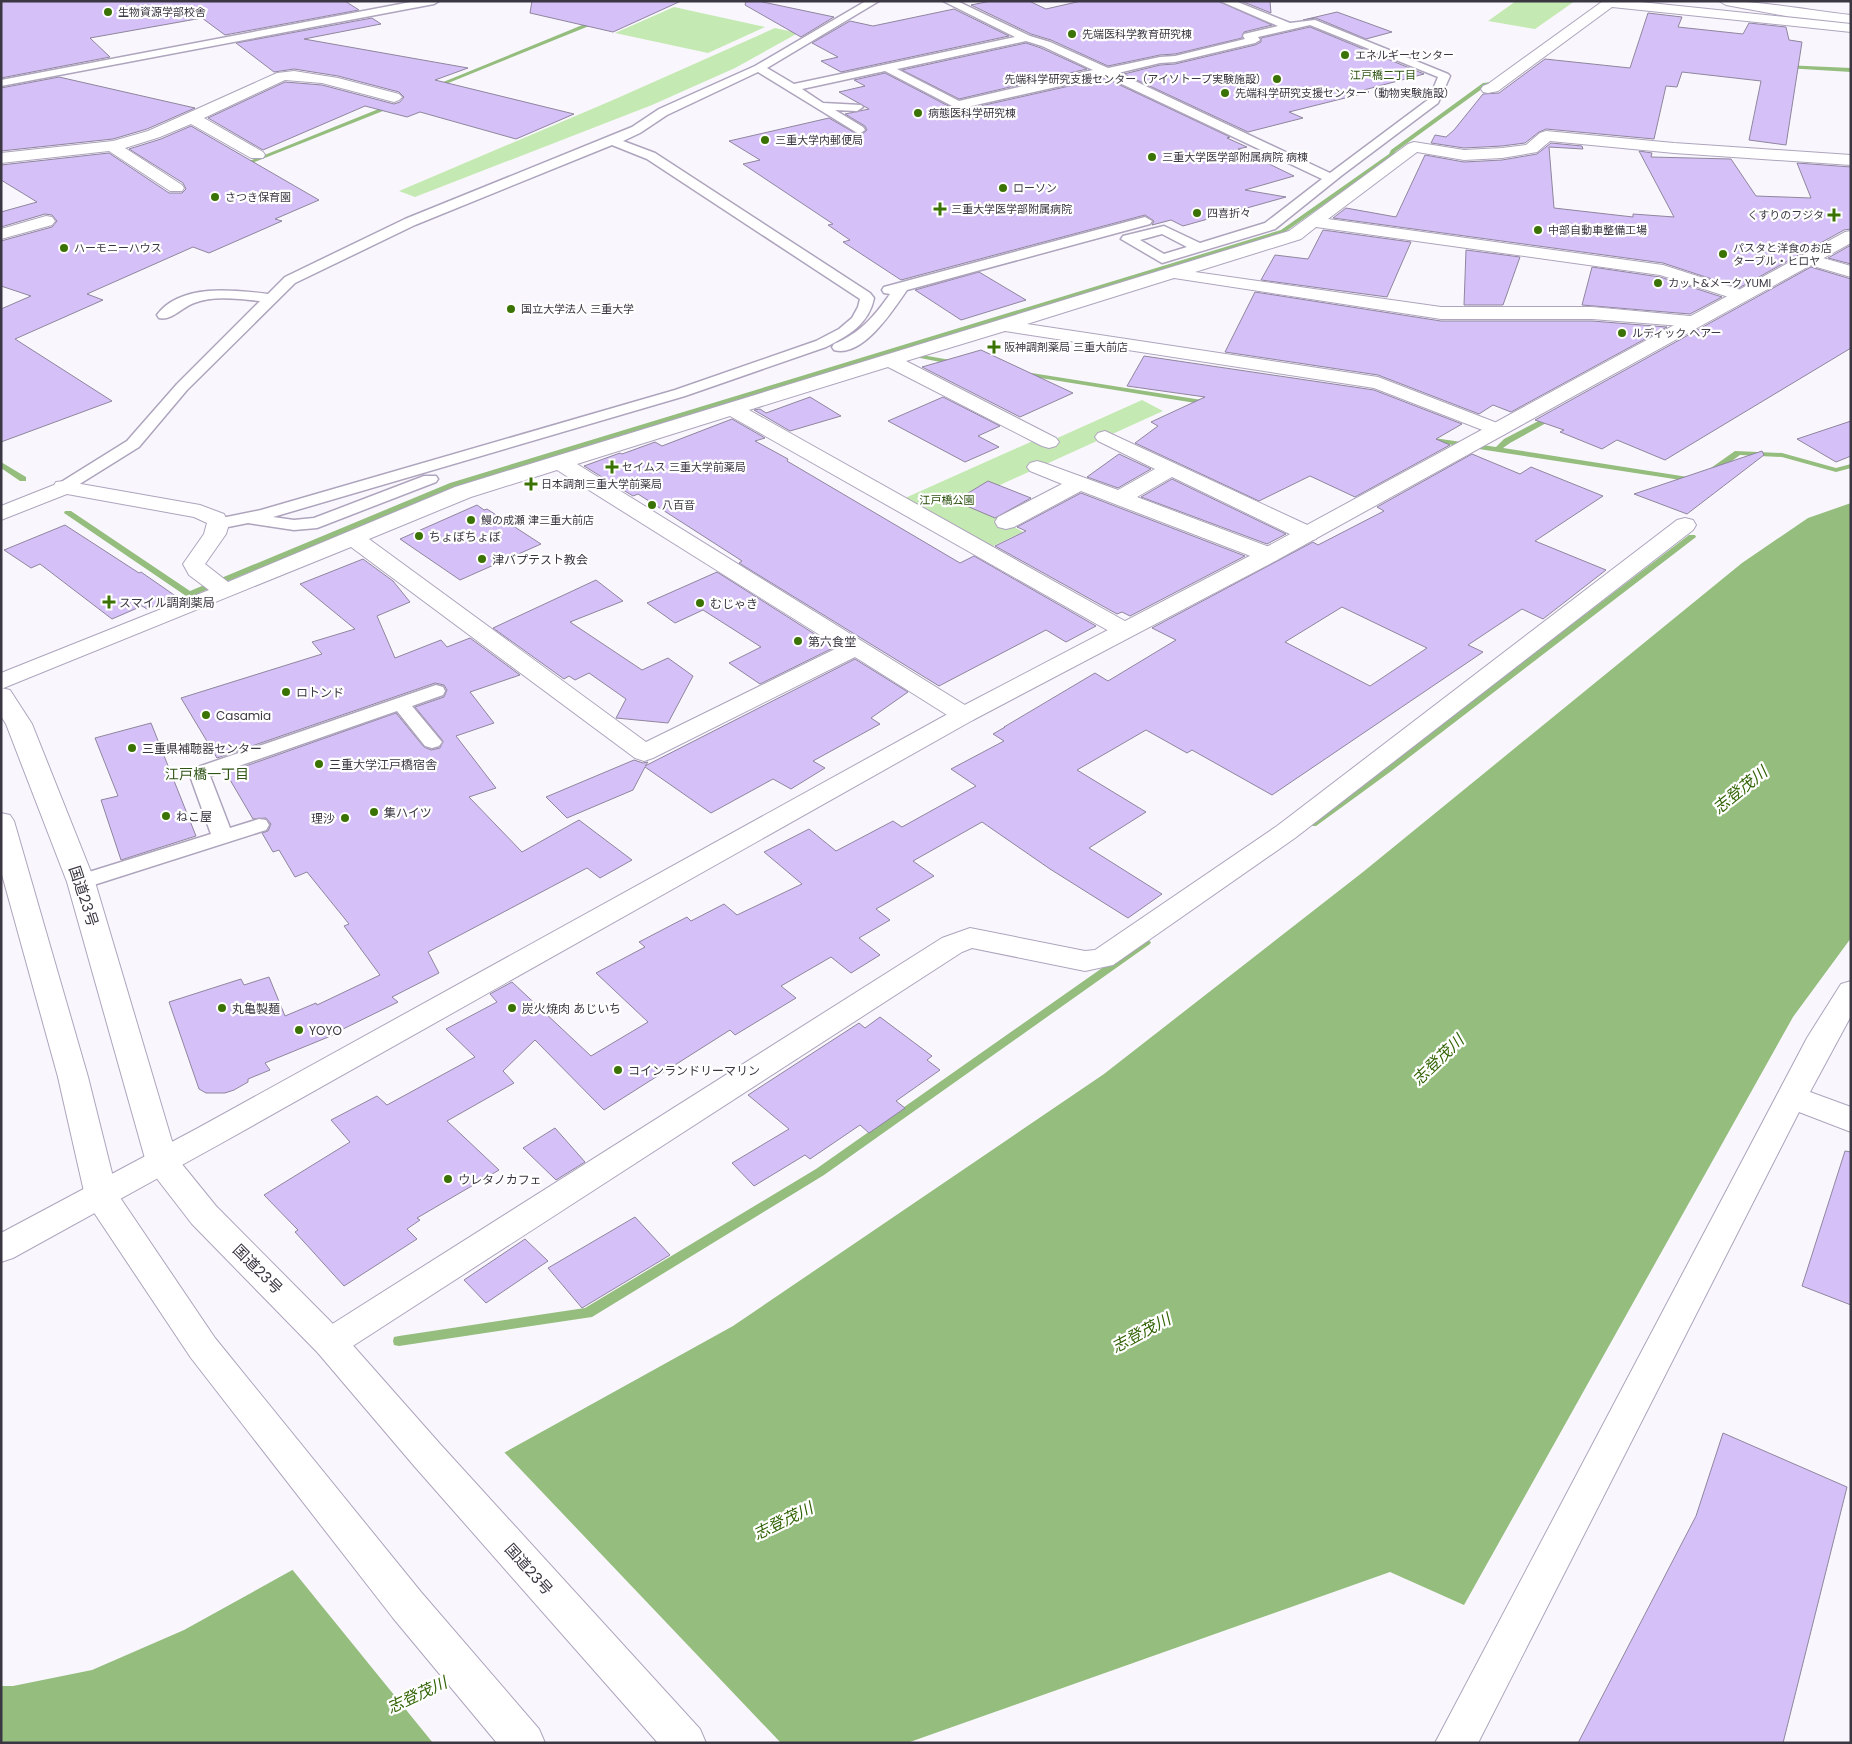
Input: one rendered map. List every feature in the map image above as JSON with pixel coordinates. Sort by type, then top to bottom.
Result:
[{"type":"main road","points":[[1726,1],[1786,12],[1851,19]]},
{"type":"main road","points":[[1488,89],[1493,88],[1609,3],[1851,28]]},
{"type":"main road","points":[[1,158],[112,146],[154,134],[282,76],[290,75],[336,82],[394,97]]},
{"type":"main road","points":[[192,118],[257,155]]},
{"type":"main road","points":[[1,682],[220,586],[353,538],[463,492],[1006,326],[1295,235],[1414,147],[1464,155],[1502,153],[1531,149],[1546,136],[1674,148],[1851,160]]},
{"type":"main road","points":[[112,146],[176,188]]},
{"type":"main road","points":[[1,234],[46,221]]},
{"type":"main road","points":[[1314,222],[1663,270],[1741,296]]},
{"type":"main road","points":[[1,1249],[162,1162],[964,715],[1308,534],[1851,236]]},
{"type":"main road","points":[[1809,259],[1851,272]]},
{"type":"main road","points":[[1173,274],[1441,313],[1592,313],[1694,321]]},
{"type":"main road","points":[[1006,326],[1378,383],[1498,430]]},
{"type":"main road","points":[[891,361],[1049,442]]},
{"type":"main road","points":[[732,409],[1124,630]]},
{"type":"main road","points":[[1105,437],[1308,534]]},
{"type":"main road","points":[[561,463],[854,648],[964,715]]},
{"type":"main road","points":[[1038,467],[1269,555]]},
{"type":"main road","points":[[1120,498],[1171,469]]},
{"type":"main road","points":[[1006,522],[1080,483]]},
{"type":"main road","points":[[1,514],[64,487],[200,512],[216,519],[218,524],[214,534],[194,564],[197,570],[220,586]]},
{"type":"main road","points":[[330,1343],[952,945],[970,938],[1085,961],[1103,958],[1286,832],[1685,526]]},
{"type":"main road","points":[[353,538],[644,754],[854,648]]},
{"type":"main road","name":"国道23号","points":[[1,695],[19,724],[81,882],[162,1162],[204,1215],[330,1343],[428,1456],[685,1743]]},
{"type":"main road","points":[[1,821],[73,1077],[100,1196],[203,1348],[407,1605],[524,1743]]},
{"type":"main road","points":[[1456,1743],[1822,1038],[1851,991]]},
{"type":"main road","points":[[1792,1097],[1851,1120]]},
{"type":"lane","points":[[1,83],[434,1]]},
{"type":"lane","points":[[64,487],[133,444],[182,388],[290,280],[410,222],[636,130],[663,112],[759,68],[874,1]]},
{"type":"lane","points":[[948,1],[1026,38],[1046,44],[1108,72],[1331,178]]},
{"type":"lane","points":[[1225,1],[1289,27]]},
{"type":"lane","points":[[887,68],[958,104],[1094,73],[1108,72],[1160,60],[1175,59],[1255,40],[1248,36],[1311,22],[1444,76],[1434,101],[1270,226],[1162,259],[1128,239],[1164,230]]},
{"type":"lane","points":[[792,88],[1026,38]]},
{"type":"lane","points":[[759,68],[859,130]]},
{"type":"lane","points":[[820,106],[857,107]]},
{"type":"lane","points":[[218,524],[680,394],[812,347],[840,334],[856,322],[865,309],[867,298],[865,296],[652,156],[612,141]]},
{"type":"lane","points":[[1132,212],[1199,248]]},
{"type":"lane","points":[[865,296],[1147,220]]},
{"type":"lane","points":[[244,518],[294,526],[317,524],[435,477],[690,401],[777,371],[846,345],[869,332],[877,324],[902,286]]},
{"type":"lane","points":[[164,315],[175,304],[201,295],[271,298]]},
{"type":"lane","points":[[223,837],[199,773],[436,691]]},
{"type":"lane","points":[[401,704],[432,742]]},
{"type":"lane","points":[[81,882],[259,825]]},
{"type":"green space","points":[[1516,1],[1575,1],[1535,29],[1488,21]]},
{"type":"green space","points":[[674,7],[765,27],[708,53],[615,33]]},
{"type":"green space","points":[[775,28],[798,33],[735,68],[652,105],[415,197],[399,191],[613,100]]},
{"type":"green space","name":"江戸橋公園","points":[[1142,400],[1163,411],[967,500],[1023,532],[991,547],[905,498],[1035,440],[1044,444]]},
{"type":"water","name":"志登茂川","points":[[1851,503],[1851,938],[1793,1017],[1464,1605],[1390,1572],[907,1743],[1,1743],[1,1686],[13,1686],[92,1670],[184,1630],[733,1326],[1104,1074],[1363,872],[1742,563],[1808,518]]},
{"type":"pier","points":[[503,1451],[781,1743],[433,1743],[291,1568]]},
{"type":"building","points":[[1,1],[345,1],[359,10],[225,35],[202,18],[90,38],[110,57],[1,78]]},
{"type":"building","points":[[532,1],[681,1],[613,32],[530,13]]},
{"type":"building","points":[[746,1],[758,1],[834,17],[801,37],[745,5]]},
{"type":"building","points":[[991,1],[1029,1],[1046,9],[1081,1],[1218,1],[1272,25],[1244,32],[1242,38],[1175,54],[1160,55],[1108,66],[1051,40],[1031,34],[971,5]]},
{"type":"building","points":[[1241,1],[1270,1],[1271,13]]},
{"type":"building","points":[[954,9],[1009,36],[841,72],[821,61],[838,57],[812,43],[850,21],[873,26]]},
{"type":"building","points":[[1337,12],[1392,32],[1366,39],[1316,18],[1303,20]]},
{"type":"building","points":[[1648,13],[1682,17],[1678,27],[1743,34],[1749,23],[1786,27],[1789,40],[1802,42],[1786,145],[1749,140],[1761,81],[1682,72],[1677,87],[1666,86],[1654,139],[1546,129],[1525,143],[1502,146],[1464,148],[1431,143],[1435,135],[1446,137],[1454,130],[1483,94],[1499,93],[1545,59],[1630,68]]},
{"type":"building","points":[[372,18],[381,24],[304,39],[468,68],[435,80],[574,114],[516,139],[420,112],[407,117],[365,106],[263,150],[208,118],[285,82],[322,85],[394,104],[400,102],[404,97],[399,92],[338,76],[294,69],[274,72],[236,43]]},
{"type":"building","points":[[1310,27],[1424,74],[1364,90],[1369,92],[1289,112],[1303,118],[1248,132],[1124,74],[1255,45],[1261,42],[1261,38]]},
{"type":"building","points":[[1026,43],[1087,69],[959,99],[902,70]]},
{"type":"building","points":[[885,73],[958,111],[1105,78],[1230,137],[1227,138],[1247,147],[1238,149],[1294,176],[1245,190],[1286,197],[1183,226],[1171,220],[1152,225],[1154,221],[1145,215],[901,280],[843,242],[850,240],[828,225],[833,224],[743,164],[760,160],[729,141],[829,118],[860,136],[867,130],[865,126],[845,114],[869,109],[839,92],[865,86],[854,80]]},
{"type":"building","points":[[59,77],[195,108],[147,129],[113,139],[1,151],[1,88]]},
{"type":"building","points":[[191,126],[319,200],[275,219],[282,221],[209,253],[193,247],[87,294],[103,300],[15,339],[112,401],[1,442],[1,309],[31,296],[1,286],[1,241],[52,227],[57,221],[52,215],[45,214],[1,227],[1,212],[37,202],[1,180],[1,165],[109,153],[169,193],[182,193],[186,189],[183,183],[129,149],[161,139]]},
{"type":"building","points":[[1551,143],[1582,146],[1583,149],[1549,147],[1554,208],[1633,217],[1633,214],[1674,217],[1639,151],[1652,153],[1651,157],[1731,159],[1756,196],[1811,198],[1797,163],[1851,167],[1851,229],[1844,230],[1739,288],[1663,263],[1333,218],[1346,208],[1396,217],[1425,155],[1464,162],[1502,160],[1537,154]]},
{"type":"building","points":[[1323,230],[1411,242],[1387,297],[1261,280],[1275,255],[1308,259]]},
{"type":"building","points":[[1851,245],[1851,264],[1828,258]]},
{"type":"building","points":[[1466,250],[1520,257],[1503,305],[1464,305]]},
{"type":"building","points":[[1592,267],[1660,277],[1722,297],[1690,314],[1582,305]]},
{"type":"building","points":[[1811,267],[1851,279],[1851,348],[1665,460],[1617,440],[1602,449],[1560,432],[1564,430],[1535,420]]},
{"type":"building","points":[[979,272],[1026,300],[961,320],[915,290]]},
{"type":"building","points":[[1255,292],[1441,321],[1592,321],[1667,327],[1511,412],[1493,405],[1479,414],[1378,375],[1225,352]]},
{"type":"building","points":[[981,350],[1073,393],[1020,417],[922,367]]},
{"type":"building","points":[[1144,356],[1374,390],[1462,424],[1436,439],[1450,445],[1355,497],[1310,476],[1259,501],[1135,443],[1158,426],[1151,422],[1205,397],[1127,386]]},
{"type":"building","points":[[810,397],[841,416],[790,431],[754,410],[760,409],[766,413]]},
{"type":"building","points":[[943,397],[1000,426],[978,436],[999,447],[965,462],[888,421]]},
{"type":"building","points":[[732,419],[765,438],[755,441],[960,563],[974,556],[1096,626],[1066,642],[1046,630],[939,686],[739,563],[742,561],[638,494],[633,496],[584,466],[655,442],[662,446]]},
{"type":"building","points":[[1851,421],[1851,456],[1836,462],[1797,439]]},
{"type":"building","points":[[1762,451],[1764,455],[1687,514],[1634,494]]},
{"type":"building","points":[[1119,454],[1151,469],[1118,488],[1087,477]]},
{"type":"building","points":[[1472,454],[1520,474],[1531,467],[1603,496],[1535,541],[1606,570],[1543,619],[1522,609],[1468,645],[1483,652],[1272,795],[1192,750],[1187,753],[1146,730],[1077,770],[1146,812],[1089,848],[1162,894],[1128,918],[1050,869],[982,822],[913,861],[934,876],[876,909],[890,920],[859,938],[880,955],[851,973],[831,957],[781,986],[796,998],[735,1035],[730,1030],[604,1110],[535,1040],[503,1071],[514,1083],[447,1121],[499,1170],[417,1218],[420,1220],[407,1229],[417,1239],[344,1286],[295,1232],[298,1230],[264,1195],[350,1142],[331,1120],[377,1096],[387,1105],[475,1057],[446,1029],[497,1002],[490,994],[512,982],[591,1056],[648,1022],[596,973],[645,947],[639,942],[687,917],[691,921],[724,904],[737,915],[802,884],[764,852],[809,829],[836,851],[893,821],[902,827],[976,786],[951,769],[1004,741],[993,734],[1095,673],[1108,681],[1176,640],[1152,628],[1313,542],[1318,545],[1384,511],[1377,507]],"holes":[[[1342,607],[1427,648],[1370,686],[1285,642]]]},
{"type":"building","points":[[1172,479],[1286,534],[1267,544],[1141,497]]},
{"type":"building","points":[[988,481],[1031,498],[995,518],[955,501]]},
{"type":"building","points":[[1081,493],[1245,556],[1130,616],[1122,612],[1117,614],[995,546],[1026,531],[1017,527]]},
{"type":"building","points":[[477,505],[484,510],[487,509],[541,544],[460,580],[400,539]]},
{"type":"building","points":[[65,525],[139,573],[141,572],[177,597],[147,609],[142,606],[112,619],[40,564],[31,568],[4,550]]},
{"type":"building","points":[[363,559],[393,581],[410,602],[377,616],[395,658],[441,640],[447,647],[470,638],[520,675],[470,692],[494,723],[456,736],[496,788],[469,797],[522,852],[579,820],[632,860],[600,878],[587,868],[428,952],[439,973],[392,997],[398,1002],[338,1033],[265,1063],[270,1070],[248,1079],[248,1082],[234,1090],[225,1093],[206,1093],[199,1089],[169,1002],[241,979],[244,985],[269,977],[285,1016],[316,1003],[317,1005],[380,975],[344,926],[349,924],[307,872],[295,877],[279,850],[273,852],[262,833],[268,831],[271,824],[266,818],[253,819],[226,773],[396,713],[424,747],[431,750],[440,748],[443,741],[415,707],[444,697],[447,690],[444,685],[435,683],[217,758],[181,698],[322,654],[312,642],[355,629],[300,584]]},
{"type":"building","points":[[717,572],[835,647],[760,684],[729,663],[761,647],[703,610],[675,623],[647,603]]},
{"type":"building","points":[[596,580],[623,601],[570,622],[642,670],[668,658],[693,676],[668,723],[616,718],[626,699],[589,673],[575,680],[569,676],[564,679],[493,628]]},
{"type":"building","points":[[855,659],[908,692],[871,718],[880,724],[813,761],[825,768],[791,789],[773,779],[711,813],[645,767],[633,790],[567,818],[546,797],[634,760],[643,763],[648,762],[645,766]]},
{"type":"building","points":[[151,723],[196,836],[121,860],[101,800],[118,796],[95,738]]},
{"type":"building","points":[[880,1017],[932,1056],[927,1060],[940,1070],[896,1101],[905,1108],[869,1133],[860,1125],[810,1159],[805,1155],[754,1186],[732,1163],[789,1129],[748,1095],[859,1023],[865,1028]]},
{"type":"building","points":[[555,1128],[585,1162],[556,1180],[523,1148]]},
{"type":"building","points":[[1845,1151],[1851,1152],[1851,1305],[1802,1286]]},
{"type":"building","points":[[635,1217],[670,1255],[582,1308],[548,1268]]},
{"type":"building","points":[[525,1239],[548,1261],[486,1303],[464,1280]]},
{"type":"building","points":[[1723,1433],[1847,1487],[1783,1743],[1578,1743],[1696,1516]]},
{"type":"waterway","points":[[434,87],[597,21]]},
{"type":"waterway","points":[[1786,66],[1851,70]]},
{"type":"waterway","points":[[68,513],[189,594],[453,485],[1283,231],[1391,155],[1393,151],[1485,84],[1492,84],[1499,79]]},
{"type":"waterway","points":[[240,166],[391,106]]},
{"type":"waterway","points":[[922,357],[956,363]]},
{"type":"waterway","points":[[1022,373],[1208,403]]},
{"type":"waterway","points":[[1498,449],[1507,441],[1553,417]]},
{"type":"waterway","points":[[1427,439],[1694,480]]},
{"type":"waterway","points":[[1711,472],[1738,453],[1782,455],[1836,470],[1851,466]]},
{"type":"waterway","points":[[1,464],[23,479]]},
{"type":"waterway","points":[[1313,824],[1387,770],[1692,537]]},
{"type":"waterway","points":[[399,1341],[588,1313],[820,1172],[1146,942]]},
{"type":"place","name":"生物資源学部校舎","points":[[108,12]]},
{"type":"place","name":"先端医科学教育研究棟","points":[[1072,34]]},
{"type":"place","name":"エネルギーセンター","points":[[1345,55]]},
{"type":"place","name":"先端科学研究支援センター（アイソトープ実験施設）","points":[[1277,79]]},
{"type":"place","name":"先端科学研究支援センター（動物実験施設）","points":[[1225,93]]},
{"type":"place","name":"病態医科学研究棟","points":[[918,113]]},
{"type":"place","name":"三重大学内郵便局","points":[[765,140]]},
{"type":"place","name":"三重大学医学部附属病院 病棟","points":[[1152,157]]},
{"type":"place","name":"ローソン","points":[[1003,188]]},
{"type":"place","name":"さつき保育園","points":[[215,197]]},
{"type":"place","name":"三重大学医学部附属病院","points":[[940,209]]},
{"type":"place","name":"四喜折々","points":[[1197,213]]},
{"type":"place","name":"くすりのフジタ","points":[[1834,215]]},
{"type":"place","name":"中部自動車整備工場","points":[[1538,230]]},
{"type":"place","name":"ハーモニーハウス","points":[[64,248]]},
{"type":"place","name":"パスタと洋食のお店 ターブル・ヒロヤ","points":[[1723,254]]},
{"type":"place","name":"カット&メーク YUMI","points":[[1658,283]]},
{"type":"place","name":"国立大学法人 三重大学","points":[[511,309]]},
{"type":"place","name":"ルディック ヘアー","points":[[1622,333]]},
{"type":"place","name":"阪神調剤薬局 三重大前店","points":[[994,347]]},
{"type":"place","name":"セイムス 三重大学前薬局","points":[[612,467]]},
{"type":"place","name":"日本調剤三重大学前薬局","points":[[531,484]]},
{"type":"place","name":"八百音","points":[[652,505]]},
{"type":"place","name":"鰻の成瀬 津三重大前店","points":[[471,520]]},
{"type":"place","name":"ちょぼちょぼ","points":[[419,536]]},
{"type":"place","name":"津バプテスト教会","points":[[482,559]]},
{"type":"place","name":"スマイル調剤薬局","points":[[109,602]]},
{"type":"place","name":"むじゃき","points":[[700,603]]},
{"type":"place","name":"第六食堂","points":[[798,641]]},
{"type":"place","name":"ロトンド","points":[[286,692]]},
{"type":"place","name":"Casamia","points":[[206,715]]},
{"type":"place","name":"三重県補聴器センター","points":[[132,748]]},
{"type":"place","name":"三重大学江戸橋宿舎","points":[[319,764]]},
{"type":"place","name":"集ハイツ","points":[[374,812]]},
{"type":"place","name":"ねこ屋","points":[[166,816]]},
{"type":"place","name":"理沙","points":[[345,818]]},
{"type":"place","name":"丸亀製麺","points":[[222,1008]]},
{"type":"place","name":"炭火焼肉 あじいち","points":[[512,1008]]},
{"type":"place","name":"YOYO","points":[[299,1030]]},
{"type":"place","name":"コインランドリーマリン","points":[[618,1070]]},
{"type":"place","name":"ウレタノカフェ","points":[[448,1179]]},
{"type":"district","name":"江戸橋二丁目","points":[[1383,75]]},
{"type":"district","name":"江戸橋一丁目","points":[[207,774]]}]
